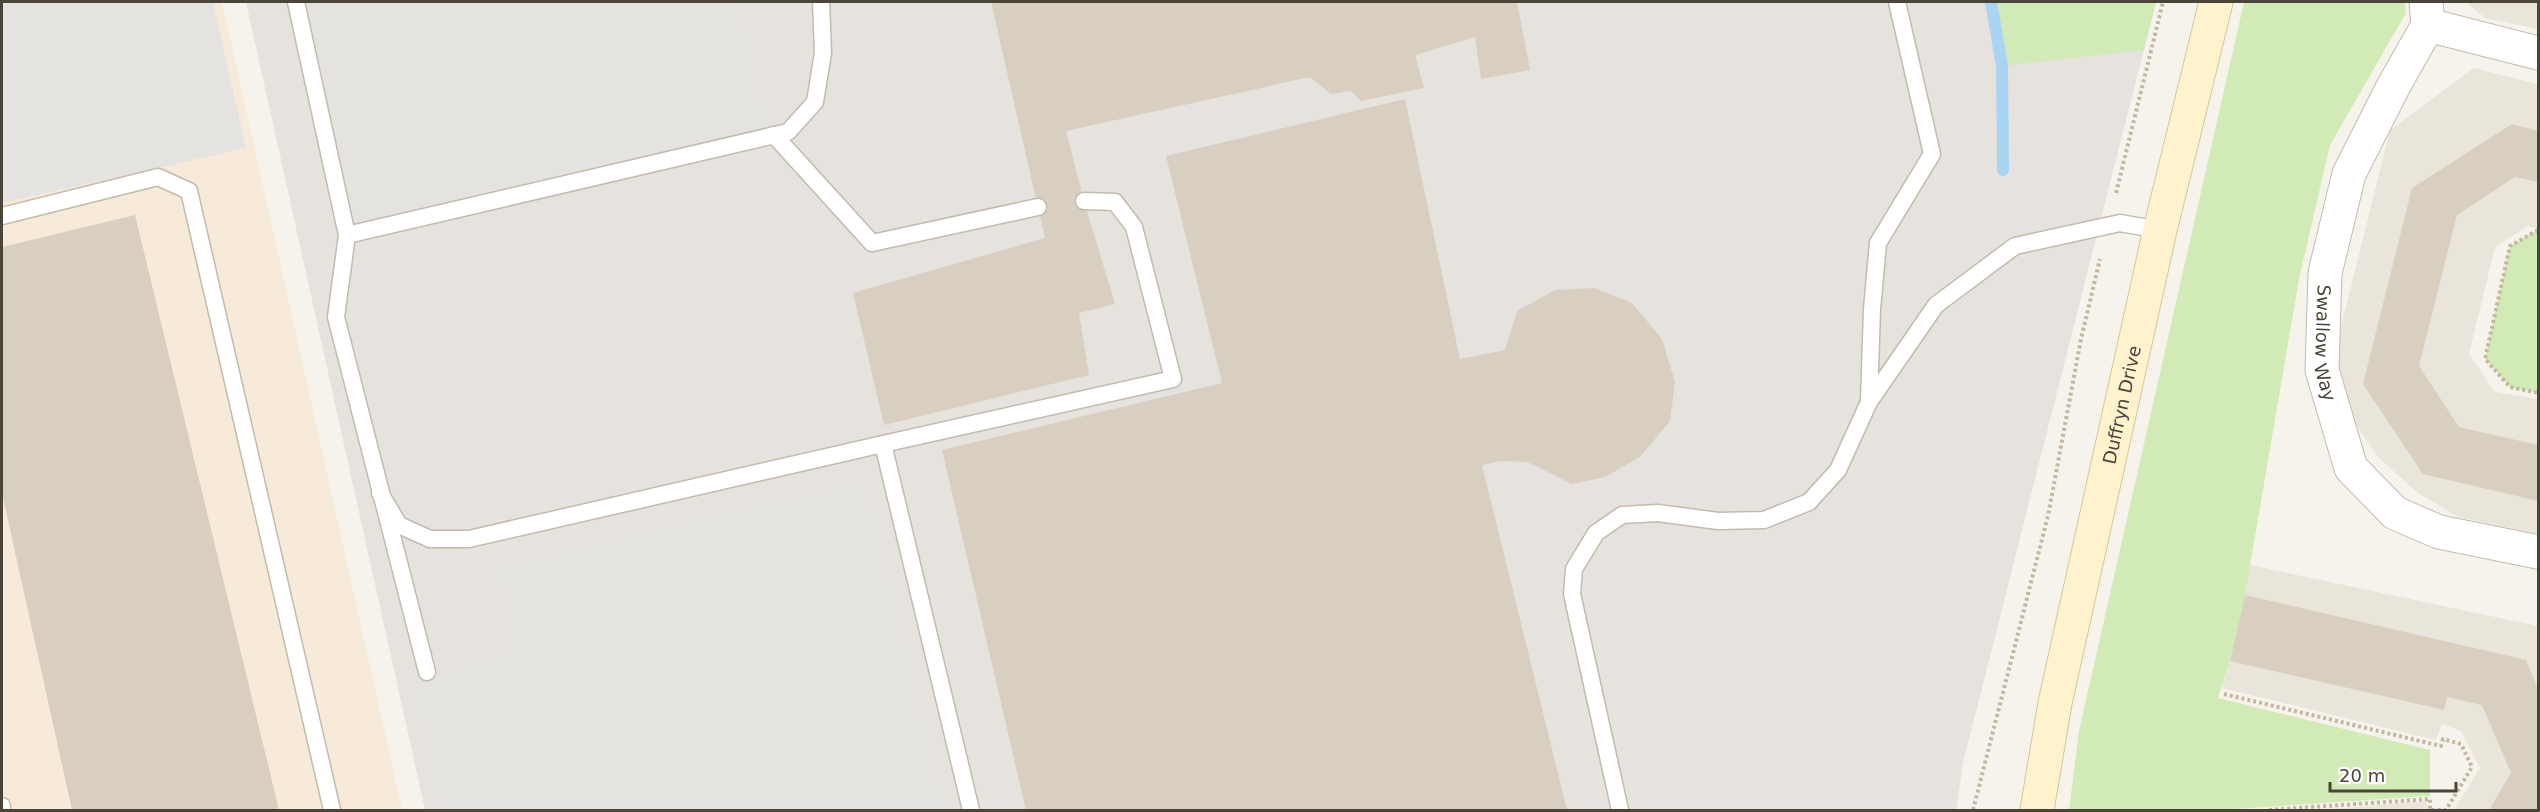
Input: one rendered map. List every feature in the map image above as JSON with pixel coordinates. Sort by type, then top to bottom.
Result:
[{"type":"street","name":"Duffryn Drive","points":[[2037,810],[2055,703],[2160,230],[2216,2]]},
{"type":"street","name":"Swallow Way","points":[[2538,53],[2427,13],[2349,174],[2325,273],[2322,370],[2351,468],[2395,513],[2439,532],[2538,552]]},
{"type":"lane","points":[[296,2],[347,235],[336,317],[428,672]]},
{"type":"lane","points":[[347,235],[788,132],[815,102],[823,53],[821,2]]},
{"type":"lane","points":[[1869,402],[1872,309],[1878,243],[1932,154],[1898,2]]},
{"type":"lane","points":[[774,135],[872,243],[1038,207]]},
{"type":"lane","points":[[2,216],[158,177],[189,191],[332,810]]},
{"type":"lane","points":[[380,493],[399,525],[430,539],[469,539],[1173,380],[1134,227],[1115,202],[1084,201]]},
{"type":"lane","points":[[1620,810],[1572,594],[1574,569],[1596,533],[1622,515],[1658,513],[1718,521],[1764,520],[1809,502],[1838,470],[1869,402],[1936,305],[2015,246],[2120,223],[2160,230]]},
{"type":"lane","points":[[883,444],[971,810]]},
{"type":"path","points":[[1973,810],[2048,516],[2081,339],[2163,2]]},
{"type":"path","points":[[2538,230],[2510,246],[2485,359],[2510,387],[2538,393]]},
{"type":"path","points":[[2224,694],[2441,747],[2443,739],[2461,744],[2472,767],[2446,810],[2430,810],[2430,799],[2268,810]]},
{"type":"shaded area","points":[[2,2],[222,2],[402,810],[2,810]]},
{"type":"shaded area","points":[[2,2],[213,2],[246,148],[2,203]]},
{"type":"shaded area","points":[[246,2],[2156,2],[1963,763],[1956,810],[425,810]]},
{"type":"shaded area","points":[[296,2],[742,2],[774,135],[347,235]]},
{"type":"shaded area","points":[[2466,2],[2538,2],[2538,29],[2485,18]]},
{"type":"shaded area","points":[[2474,68],[2538,84],[2538,229],[2528,226],[2495,247],[2469,354],[2495,392],[2538,399],[2538,534],[2458,517],[2418,493],[2379,458],[2357,426],[2339,383],[2338,339],[2390,130]]},
{"type":"shaded area","points":[[869,478],[948,810],[438,810],[407,677],[513,652],[494,568]]},
{"type":"shaded area","points":[[2250,565],[2538,626],[2538,810],[2454,810],[2480,768],[2461,731],[2442,724],[2436,740],[2222,688],[2230,661]]},
{"type":"shaded area","points":[[2427,801],[2427,810],[2319,810]]},
{"type":"green space","points":[[1991,2],[2156,2],[2144,50],[2002,66]]},
{"type":"green space","points":[[2244,2],[2405,2],[2406,13],[2330,145],[2299,279],[2245,595],[2230,661],[2218,698],[2430,750],[2430,796],[2219,810],[2069,810],[2079,731]]},
{"type":"green space","points":[[2537,230],[2538,393],[2510,387],[2485,359],[2510,246]]},
{"type":"building","points":[[991,2],[1517,2],[1530,70],[1481,79],[1475,37],[1415,55],[1424,88],[1361,101],[1351,91],[1331,94],[1310,77],[1066,131],[1115,304],[1079,313],[1089,375],[884,425],[853,293],[1045,238]]},
{"type":"building","points":[[1405,99],[1460,359],[1505,350],[1517,311],[1555,290],[1595,288],[1632,303],[1662,339],[1675,382],[1670,421],[1640,457],[1605,477],[1572,484],[1527,462],[1501,461],[1482,465],[1567,810],[1026,810],[942,450],[1222,383],[1166,156]]},
{"type":"building","points":[[2512,124],[2538,131],[2538,182],[2515,177],[2457,215],[2419,366],[2459,427],[2538,445],[2538,501],[2423,474],[2363,384],[2412,188]]},
{"type":"building","points":[[135,215],[279,810],[72,810],[2,493],[2,247]]},
{"type":"building","points":[[2245,595],[2526,660],[2538,689],[2538,810],[2489,810],[2511,773],[2482,705],[2447,697],[2444,710],[2230,661]]},
{"type":"waterway","points":[[1991,2],[2002,66],[2003,170]]}]
